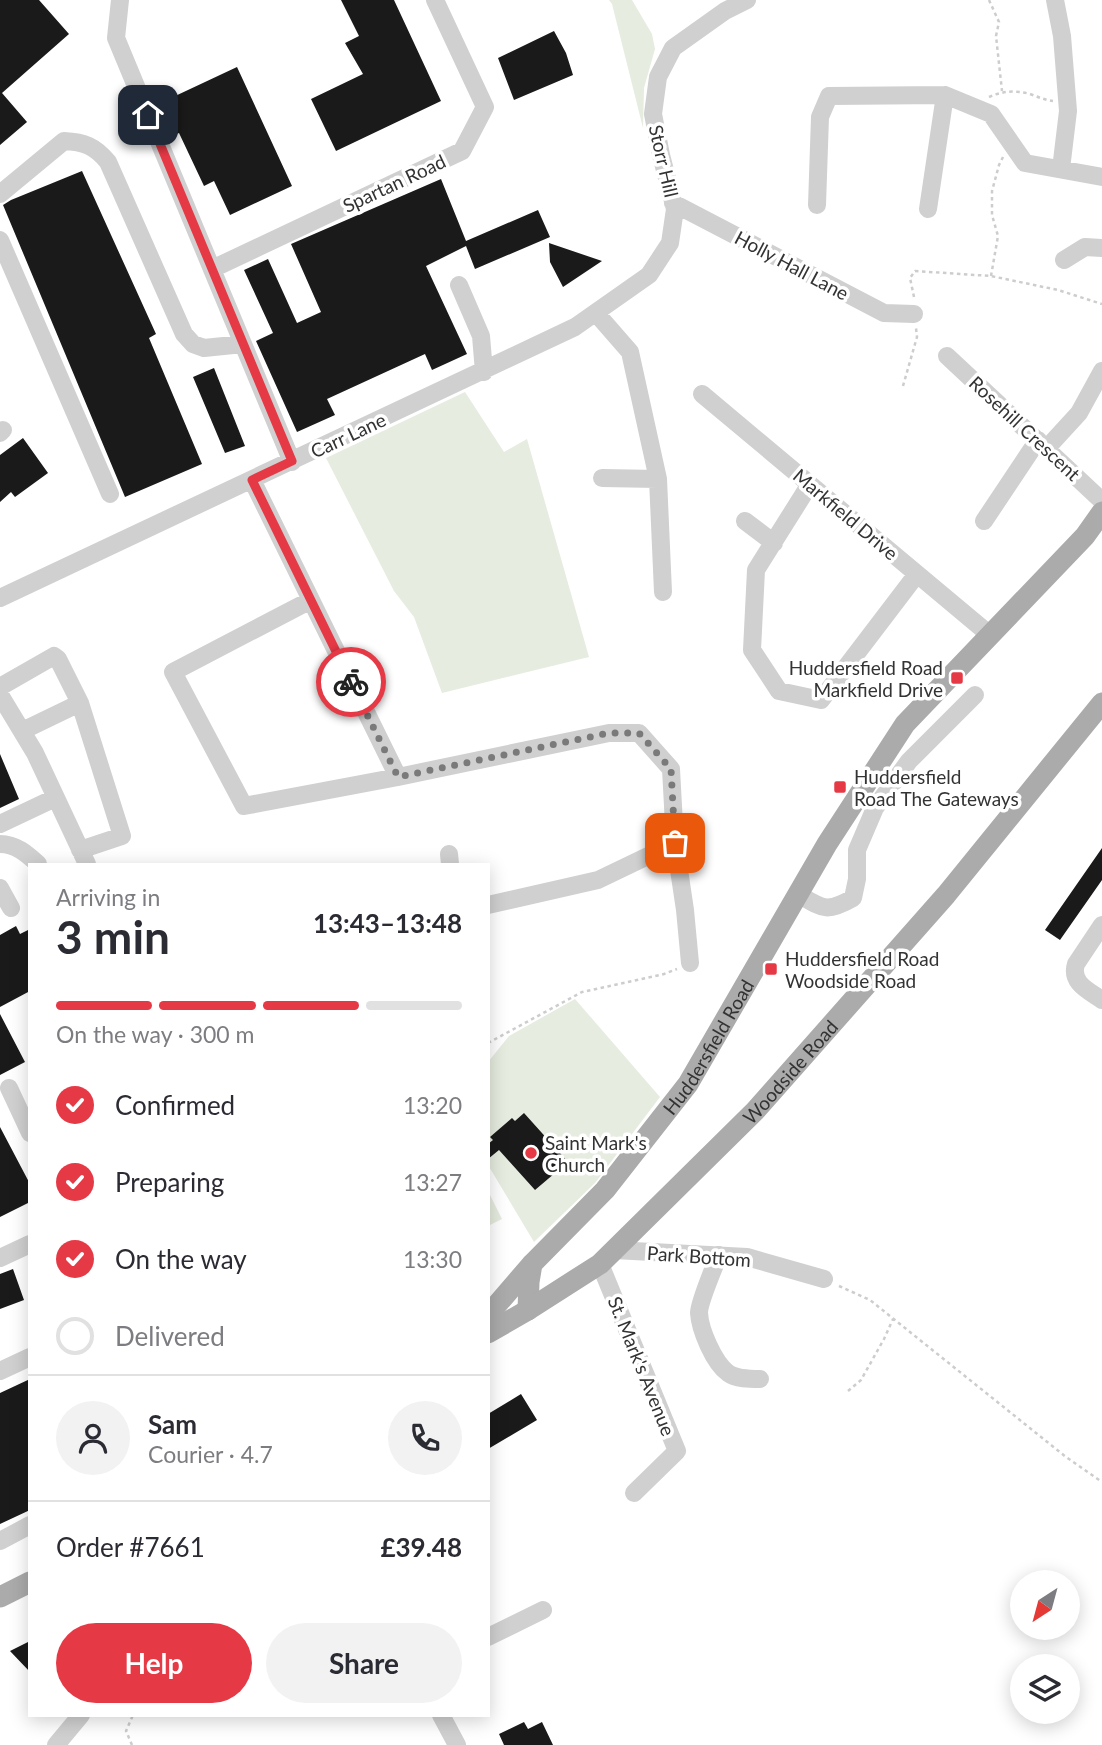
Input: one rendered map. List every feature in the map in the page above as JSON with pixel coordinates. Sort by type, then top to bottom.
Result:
[{"type":"main road","name":"Huddersfield Road","points":[[490,1313],[605,1189],[688,1084],[827,844],[905,724],[1085,536],[1102,512]]},
{"type":"main road","name":"Woodside Road","points":[[528,1310],[607,1257],[755,1111],[946,895],[1102,703]]},
{"type":"main road","points":[[490,1332],[528,1310],[533,1264]]},
{"type":"main road","points":[[0,1597],[28,1583]]},
{"type":"street","points":[[120,0],[116,38],[292,461]]},
{"type":"street","name":"Spartan Road","points":[[212,269],[462,151],[485,107],[435,0]]},
{"type":"street","name":"Storr Hill","points":[[649,275],[670,243],[675,209],[653,114],[658,77],[673,48],[725,11],[747,0]]},
{"type":"street","points":[[1055,0],[1062,36],[1068,110],[1061,169]]},
{"type":"street","points":[[928,209],[945,95]]},
{"type":"street","points":[[817,205],[820,117],[830,96],[945,95],[991,114],[1025,163],[1102,177]]},
{"type":"street","points":[[0,194],[64,141],[87,144],[99,150],[108,162],[184,334],[193,344],[204,348],[243,344]]},
{"type":"street","name":"Holly Hall Lane","points":[[673,203],[884,313],[914,314]]},
{"type":"street","points":[[0,240],[110,494]]},
{"type":"street","points":[[1064,260],[1084,247],[1102,248]]},
{"type":"street","name":"Carr Lane","points":[[0,598],[575,327],[649,275]]},
{"type":"street","points":[[458,285],[481,336],[484,372]]},
{"type":"street","points":[[596,313],[630,352],[658,479],[663,592]]},
{"type":"street","name":"Rosehill Crescent","points":[[947,356],[1102,501]]},
{"type":"street","points":[[984,521],[1042,444],[1079,412],[1102,371]]},
{"type":"street","name":"Markfield Drive","points":[[702,394],[990,635]]},
{"type":"street","points":[[602,478],[658,479]]},
{"type":"street","points":[[252,480],[398,777]]},
{"type":"street","points":[[810,484],[756,570],[752,650],[779,691],[821,700],[917,574]]},
{"type":"street","points":[[745,521],[774,543]]},
{"type":"street","points":[[311,600],[173,672],[244,806],[609,733],[639,733],[671,769],[675,843],[690,963]]},
{"type":"street","points":[[0,687],[54,656],[58,659],[79,703],[122,836],[81,859],[35,753],[2,703]]},
{"type":"street","points":[[798,894],[820,907],[836,908],[853,898],[857,879],[857,850],[876,808],[909,761],[975,695]]},
{"type":"street","points":[[22,731],[79,703]]},
{"type":"street","points":[[0,824],[55,798]]},
{"type":"street","points":[[490,905],[598,880],[675,843]]},
{"type":"street","points":[[0,844],[14,846],[37,863]]},
{"type":"street","points":[[0,888],[11,908]]},
{"type":"street","points":[[1102,925],[1074,970],[1081,985],[1102,1000]]},
{"type":"street","points":[[9,1088],[28,1129]]},
{"type":"street","points":[[0,1258],[28,1245]]},
{"type":"street","points":[[719,1255],[699,1311],[703,1330],[713,1356],[728,1373],[760,1379]]},
{"type":"street","name":"Park Bottom","points":[[607,1257],[747,1256],[824,1279]]},
{"type":"street","name":"St. Mark's Avenue","points":[[607,1257],[677,1451],[634,1493]]},
{"type":"street","points":[[0,1371],[28,1358]]},
{"type":"street","points":[[0,1541],[28,1526]]},
{"type":"street","points":[[490,1636],[543,1610]]},
{"type":"street","points":[[56,1745],[79,1717]]},
{"type":"street","points":[[443,1717],[457,1745]]},
{"type":"path","points":[[989,0],[999,22],[996,36],[1002,91]]},
{"type":"path","points":[[970,105],[1002,91],[1027,93],[1047,100],[1067,102]]},
{"type":"path","points":[[991,276],[998,236],[992,215],[992,191],[999,165],[1011,142]]},
{"type":"path","points":[[903,386],[917,337],[911,278],[915,271],[991,276],[1058,290],[1102,304]]},
{"type":"path","points":[[490,1042],[582,992],[664,974],[690,963]]},
{"type":"path","points":[[824,1279],[870,1300],[1066,1457],[1102,1482]]},
{"type":"path","points":[[848,1391],[861,1380],[893,1319]]},
{"type":"path","points":[[132,1717],[126,1731],[132,1745]]},
{"type":"shaded area","points":[[609,0],[632,0],[652,34],[655,49],[644,88],[643,128],[612,4]]},
{"type":"shaded area","points":[[465,392],[504,452],[527,439],[589,657],[442,693],[414,617],[394,591],[326,458]]},
{"type":"shaded area","points":[[575,999],[660,1097],[595,1183],[534,1242],[490,1168],[490,1060],[509,1036]]},
{"type":"shaded area","points":[[490,1195],[502,1219],[490,1225]]},
{"type":"building","points":[[0,0],[39,0],[69,34],[2,93],[27,122],[0,145]]},
{"type":"building","points":[[341,0],[394,0],[441,101],[336,151],[311,99],[363,74],[345,43],[359,36]]},
{"type":"building","points":[[554,31],[566,53],[573,75],[514,100],[498,58]]},
{"type":"building","points":[[237,67],[292,186],[230,215],[214,181],[204,186],[179,133],[169,137],[156,105]]},
{"type":"building","points":[[82,171],[156,334],[149,338],[202,464],[125,497],[3,205]]},
{"type":"building","points":[[441,179],[466,241],[538,210],[550,237],[475,269],[466,246],[426,266],[467,354],[432,370],[425,354],[327,399],[335,415],[297,432],[256,341],[273,333],[244,270],[268,259],[297,323],[321,312],[291,244]]},
{"type":"building","points":[[549,243],[602,261],[563,287],[550,262]]},
{"type":"building","points":[[214,368],[245,446],[225,453],[193,377]]},
{"type":"building","points":[[23,438],[48,473],[15,497],[11,492],[0,502],[0,455]]},
{"type":"building","points":[[0,754],[19,799],[0,808]]},
{"type":"building","points":[[1102,848],[1102,880],[1060,940],[1045,930]]},
{"type":"building","points":[[16,926],[20,934],[28,930],[28,992],[0,1007],[0,935]]},
{"type":"building","points":[[0,1014],[25,1062],[0,1075]]},
{"type":"building","name":"Saint Mark's Church","points":[[524,1113],[568,1162],[535,1190],[499,1150],[490,1157],[490,1142],[493,1140],[490,1137],[512,1118],[515,1121]]},
{"type":"building","points":[[0,1127],[28,1180],[28,1203],[0,1217]]},
{"type":"building","points":[[13,1269],[24,1300],[0,1309],[0,1274]]},
{"type":"building","points":[[28,1380],[28,1511],[0,1524],[0,1393]]},
{"type":"building","points":[[521,1394],[537,1420],[490,1448],[490,1413]]},
{"type":"building","points":[[28,1642],[28,1670],[10,1651]]},
{"type":"building","points":[[524,1722],[528,1729],[542,1722],[553,1745],[504,1745],[499,1734]]},
{"type":"way so far","points":[[351,682],[398,777],[609,733],[639,733],[671,769],[675,843]]},
{"type":"place","name":"Huddersfield Road Markfield Drive","points":[[957,678]]},
{"type":"place","name":"Huddersfield Road The Gateways","points":[[840,787]]},
{"type":"place","name":"Huddersfield Road Woodside Road","points":[[771,969]]},
{"type":"place","name":"Saint Mark's Church","points":[[531,1153]]},
{"type":"route","points":[[148,115],[292,461],[252,480],[351,682]]}]
